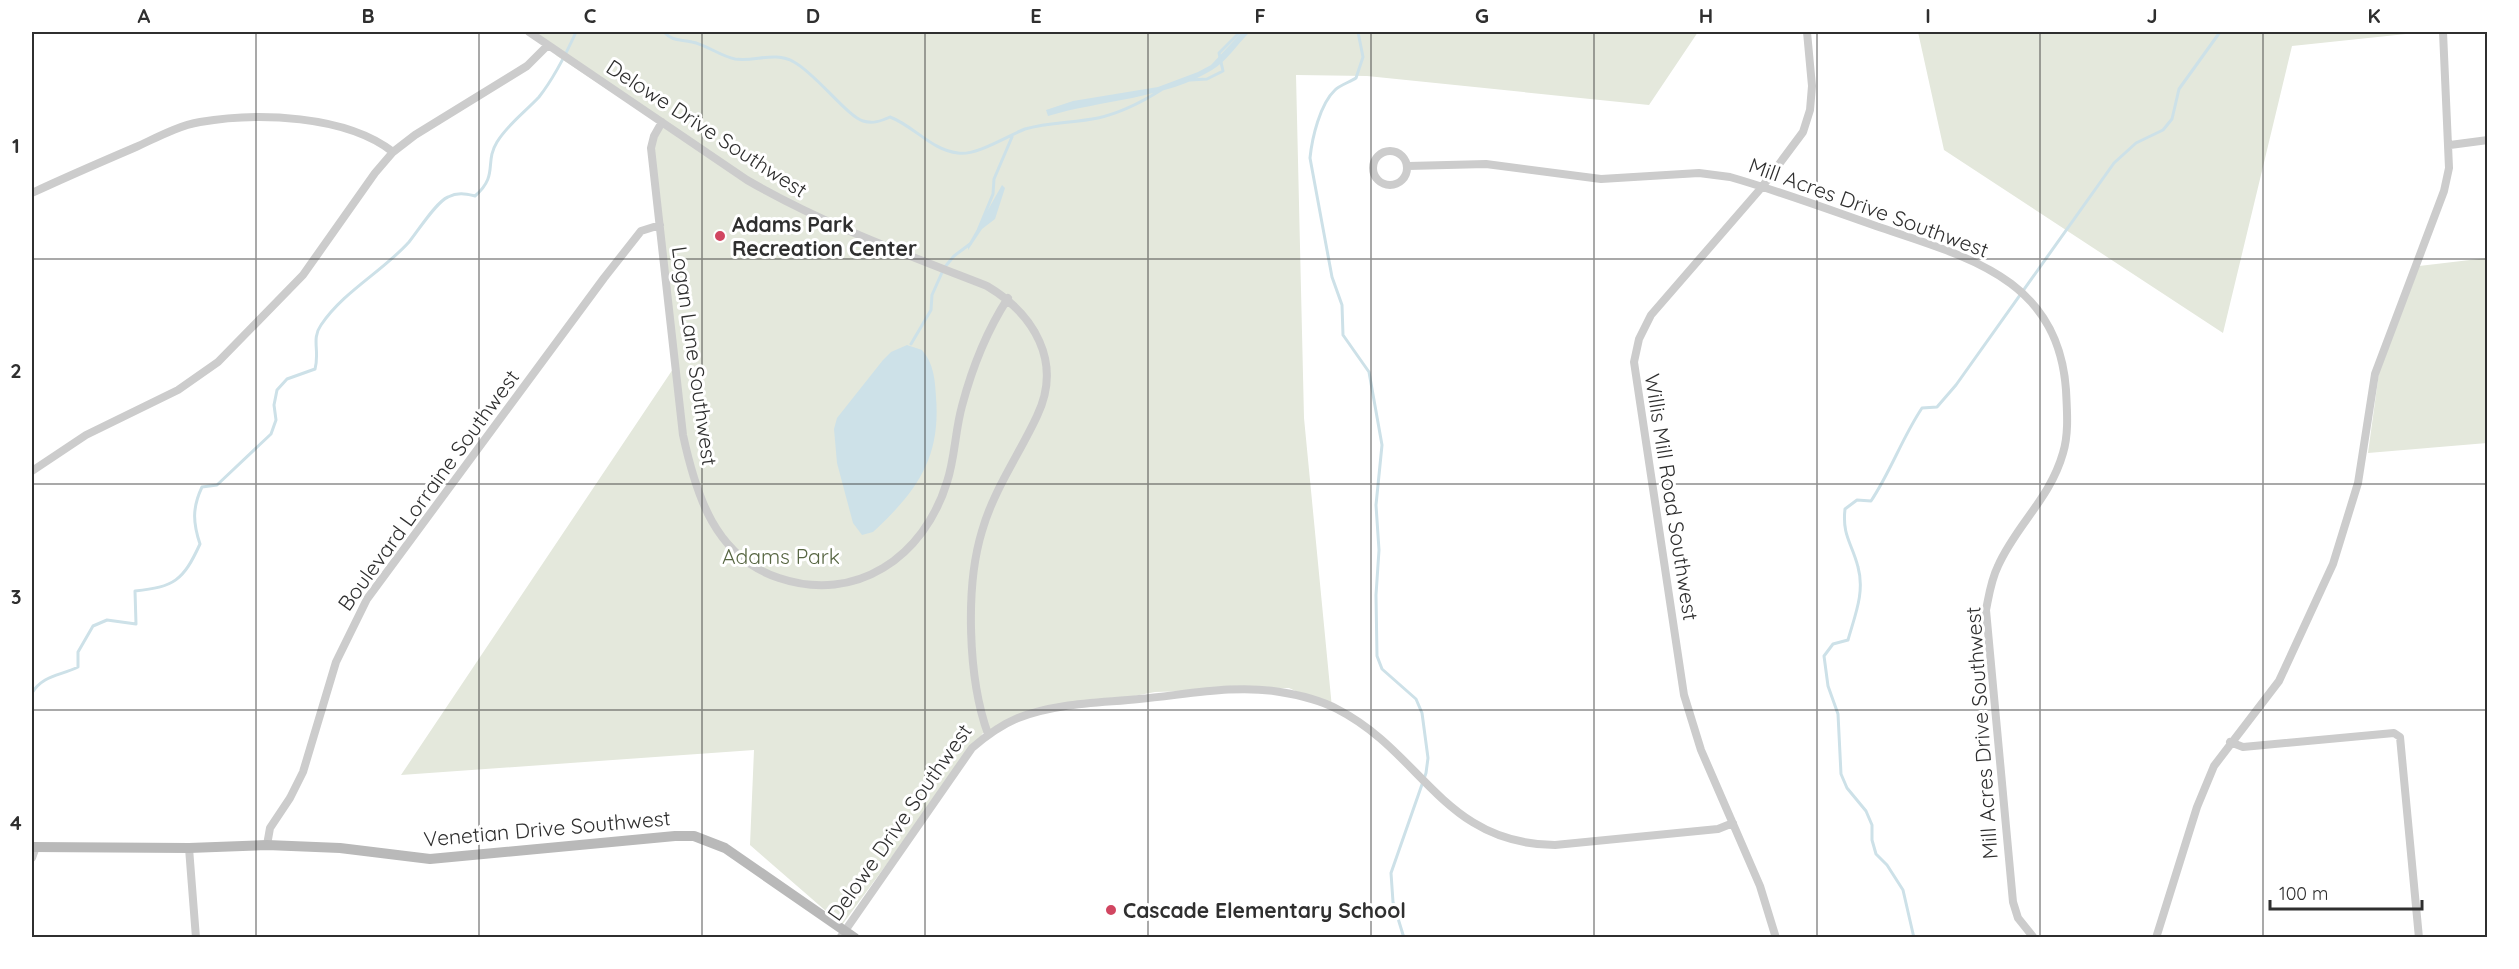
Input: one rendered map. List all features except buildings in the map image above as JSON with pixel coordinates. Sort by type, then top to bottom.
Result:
[{"type":"street","name":"Delowe Drive Southwest","points":[[529,32],[784,202],[830,224],[987,286],[1008,298],[1025,315],[1037,335],[1044,356],[1046,380],[1038,416],[990,505],[975,561],[972,629],[981,712],[988,734],[960,762],[842,934]]},
{"type":"street","name":"Willis Mill Road Southwest","points":[[1776,938],[1760,886],[1701,750],[1684,695],[1634,362],[1639,339],[1651,315],[1762,187],[1803,132],[1810,110],[1812,86],[1807,32]]},
{"type":"street","points":[[2156,938],[2197,807],[2214,766],[2230,742],[2280,681],[2333,564],[2358,483],[2375,374],[2444,190],[2450,145],[2443,32]]},
{"type":"street","points":[[32,471],[86,435],[178,390],[218,362],[303,275],[375,173],[393,152],[415,135],[527,66],[547,46]]},
{"type":"street","points":[[32,193],[172,130],[199,122],[260,117],[314,122],[365,134],[393,152]]},
{"type":"street","name":"Logan Lane Southwest","points":[[662,122],[651,148],[683,435],[700,501],[716,531],[739,558],[764,573],[794,584],[833,586],[873,576],[901,555],[924,529],[947,483],[961,409],[975,362],[990,326],[1008,298]]},
{"type":"street","points":[[2450,145],[2487,140]]},
{"type":"street","points":[[1391,151],[1400,154],[1408,166],[1403,180],[1390,186],[1381,183],[1373,170],[1377,157],[1391,151]]},
{"type":"street","name":"Mill Acres Drive Southwest","points":[[1408,166],[1486,164],[1601,179],[1699,173],[1730,177],[1957,255],[1990,269],[2026,295],[2051,329],[2060,350],[2065,375],[2068,419],[2064,450],[2048,493],[1998,566],[1990,587],[1986,610],[2013,902],[2018,918],[2034,938]]},
{"type":"street","name":"Boulevard Lorraine Southwest","points":[[267,845],[270,828],[303,772],[336,662],[367,599],[604,278],[641,231],[660,225]]},
{"type":"street","points":[[988,734],[1019,718],[1065,707],[1227,690],[1279,691],[1317,700],[1354,719],[1374,734],[1463,817],[1483,831],[1508,840],[1530,845],[1555,845],[1718,829],[1733,823]]},
{"type":"street","points":[[2230,742],[2243,747],[2394,733],[2400,737],[2419,938]]},
{"type":"street","name":"Venetian Drive Southwest","points":[[34,847],[189,848],[267,845],[340,848],[430,859],[694,836],[725,848],[842,934],[855,938]]},
{"type":"street","points":[[32,858],[34,847]]},
{"type":"street","points":[[189,848],[196,938]]},
{"type":"green space","name":"Adams Park","points":[[535,32],[1698,32],[1649,105],[1367,76],[1296,75],[1304,418],[1332,708],[1289,688],[1155,692],[1025,717],[983,733],[842,925],[750,845],[754,750],[401,775],[673,369],[652,154],[658,123],[557,56]]},
{"type":"green space","points":[[1918,32],[2425,32],[2292,46],[2223,333],[1944,150]]},
{"type":"green space","points":[[2487,258],[2487,443],[2368,453],[2381,358],[2419,266]]},
{"type":"shaded area","points":[[1242,32],[1250,32],[1217,66],[1194,80],[1153,93],[1048,116],[1046,110],[1073,101],[1158,87],[1198,72],[1211,65]]},
{"type":"shaded area","points":[[1002,185],[1005,188],[995,219],[982,229],[968,250],[968,245]]},
{"type":"shaded area","points":[[907,345],[922,350],[934,378],[936,419],[930,456],[922,473],[902,503],[873,532],[862,535],[853,523],[837,463],[834,429],[837,418],[883,360],[891,352]]},
{"type":"waterway","points":[[32,693],[47,679],[78,667],[78,652],[93,626],[107,620],[136,624],[135,591],[168,584],[182,574],[200,544],[195,516],[196,502],[202,487],[217,485],[271,434],[276,420],[274,405],[277,390],[287,379],[315,369],[318,330],[330,313],[398,253],[443,200],[459,194],[475,196],[482,189],[487,182],[491,156],[497,142],[506,129],[539,97],[559,66],[576,32]]},
{"type":"waterway","points":[[664,32],[674,39],[698,43],[735,59],[772,57],[787,59],[812,75],[857,118],[874,122],[890,117],[931,143],[958,153],[974,152],[1025,129],[1106,116],[1131,107],[1161,90]]},
{"type":"waterway","points":[[1190,80],[1207,79],[1223,71],[1219,53],[1240,32]]},
{"type":"waterway","points":[[1358,32],[1363,57],[1356,78],[1337,88],[1325,104],[1315,131],[1310,158],[1332,277],[1342,305],[1343,335],[1369,372],[1382,445],[1376,505],[1379,550],[1376,595],[1377,656],[1382,669],[1416,699],[1422,713],[1428,758],[1426,773],[1391,873],[1393,902],[1404,938]]},
{"type":"waterway","points":[[1914,938],[1903,890],[1887,865],[1876,854],[1872,840],[1872,825],[1866,811],[1847,788],[1841,774],[1838,714],[1828,686],[1824,656],[1833,644],[1848,640],[1860,594],[1860,576],[1846,533],[1845,509],[1857,500],[1871,501],[1922,408],[1937,407],[1956,385],[2114,163],[2136,143],[2163,130],[2172,119],[2179,89],[2220,32]]},
{"type":"waterway","points":[[979,228],[993,194],[994,179],[1012,137]]},
{"type":"waterway","points":[[911,344],[931,310],[932,295],[944,268],[954,256],[970,244]]},
{"type":"place","name":"Adams Park Recreation Center","points":[[720,236]]},
{"type":"place","name":"Cascade Elementary School","points":[[1111,910]]}]
